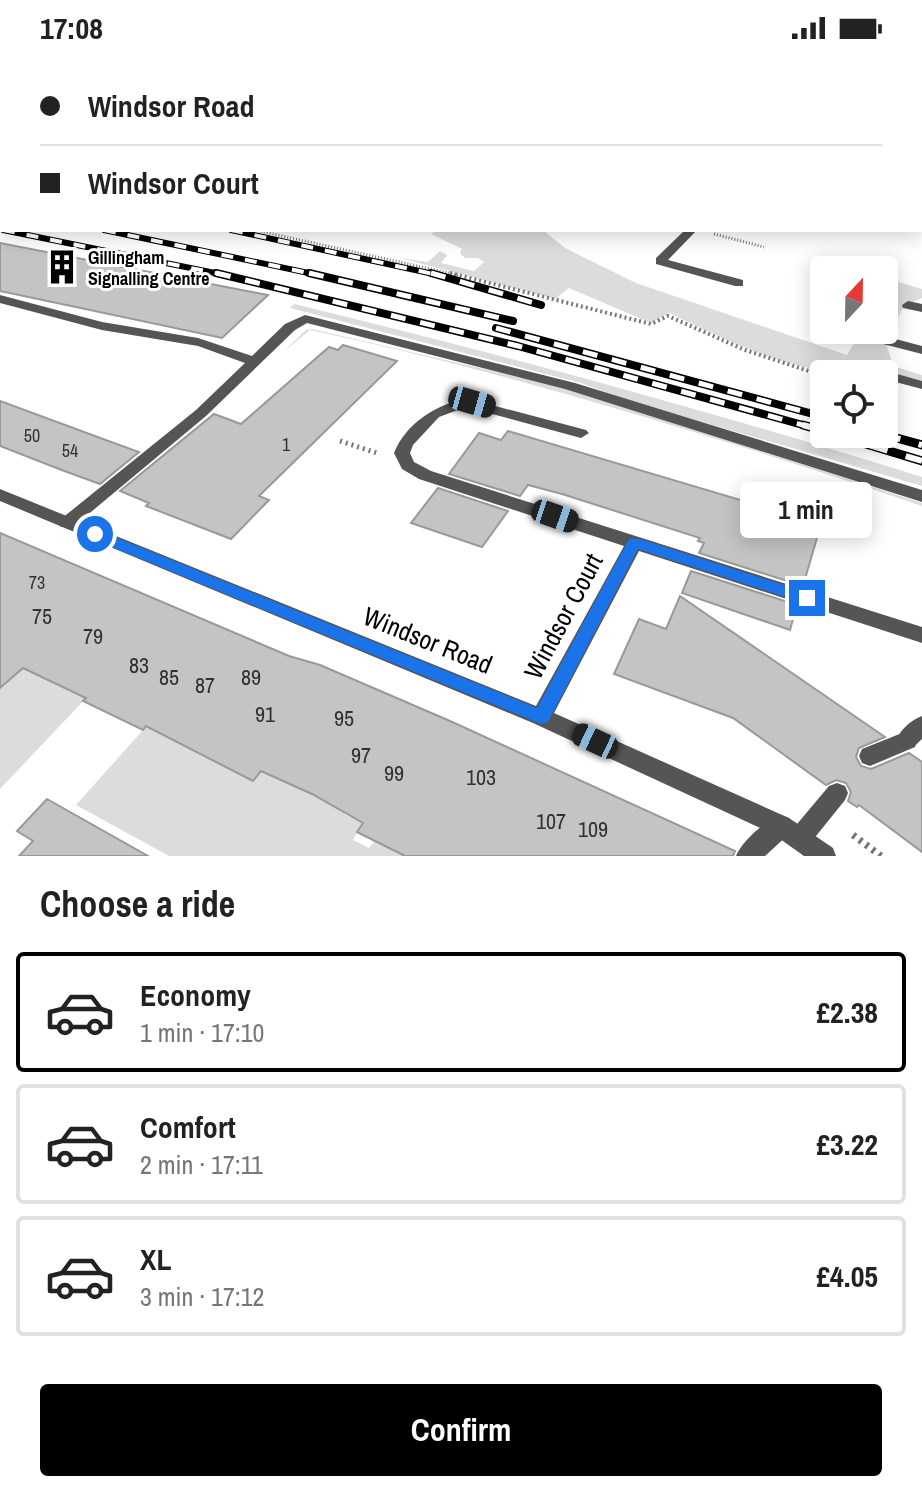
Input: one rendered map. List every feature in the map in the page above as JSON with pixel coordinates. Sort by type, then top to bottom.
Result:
[{"type":"street","points":[[689,232],[660,261],[739,283]]},
{"type":"street","points":[[0,299],[105,326],[226,349],[253,361]]},
{"type":"street","points":[[67,523],[201,413],[293,324],[313,320],[570,386],[922,496]]},
{"type":"street","points":[[898,344],[922,350]]},
{"type":"street","points":[[898,378],[922,385]]},
{"type":"street","name":"Windsor Court","points":[[581,433],[465,402],[434,414],[406,443],[402,453],[408,465],[420,473],[922,635]]},
{"type":"street","name":"Windsor Road","points":[[0,495],[541,717],[790,832],[824,856]]},
{"type":"street","name":"Windsor Court","points":[[541,717],[635,542]]},
{"type":"street","points":[[870,756],[915,733]]},
{"type":"street","points":[[748,856],[790,832],[837,793]]},
{"type":"path","points":[[265,232],[395,259],[651,324],[668,316],[745,350],[810,371]]},
{"type":"path","points":[[714,232],[712,234],[764,247]]},
{"type":"shaded area","points":[[545,232],[565,248],[636,283],[847,355],[854,344],[886,344],[891,360],[810,360],[810,369],[762,354],[669,313],[651,323],[569,288],[555,299],[400,258],[428,262],[440,251],[447,255],[441,263],[474,271],[484,262],[478,258],[465,258],[460,253],[462,249],[431,234]]},
{"type":"shaded area","points":[[898,282],[922,289],[922,298],[904,306],[898,318]]},
{"type":"shaded area","points":[[294,304],[452,343],[688,407],[810,443],[810,448],[826,448],[922,477],[922,486],[627,400],[581,383],[290,308]]},
{"type":"shaded area","points":[[312,329],[574,390],[922,503],[922,506],[618,409],[387,347],[310,330],[282,353],[306,330]]},
{"type":"shaded area","points":[[898,368],[922,375],[922,381],[898,374]]},
{"type":"shaded area","points":[[117,656],[124,658],[0,789],[0,679],[7,682],[24,666],[78,695]]},
{"type":"shaded area","points":[[184,684],[215,762],[253,780],[261,771],[276,779],[304,742],[346,810],[344,814],[363,823],[353,840],[369,848],[375,841],[405,856],[169,856],[76,805]]},
{"type":"building","name":"Gillingham Signalling Centre","points":[[0,243],[268,295],[222,338],[0,291]]},
{"type":"building","points":[[343,345],[397,361],[259,496],[269,500],[231,539],[146,506],[149,503],[120,491],[214,414],[241,424],[329,347],[338,350]]},
{"type":"building","points":[[0,401],[139,452],[100,484],[59,469],[0,446]]},
{"type":"building","points":[[508,431],[821,524],[803,586],[699,553],[704,543],[698,541],[700,538],[562,494],[528,485],[520,496],[449,474],[479,433],[501,440]]},
{"type":"building","points":[[438,488],[508,511],[482,547],[411,523]]},
{"type":"building","points":[[0,533],[450,721],[735,851],[733,856],[405,856],[357,832],[363,823],[312,794],[261,771],[253,781],[146,726],[143,730],[83,701],[86,698],[23,668],[0,688]]},
{"type":"building","points":[[691,571],[797,605],[790,630],[682,593]]},
{"type":"building","points":[[680,596],[885,737],[859,748],[856,757],[861,766],[871,769],[909,753],[922,762],[922,852],[859,805],[857,807],[848,801],[851,792],[846,783],[836,780],[826,785],[733,718],[614,674],[639,619],[666,629]]},
{"type":"building","points":[[47,799],[148,856],[19,856],[33,841],[17,831]]},
{"type":"railway","points":[[13,232],[221,274]]},
{"type":"railway","points":[[114,232],[313,274]]},
{"type":"railway","points":[[240,232],[438,275]]},
{"type":"railway","points":[[216,273],[221,274]]},
{"type":"railway","points":[[309,273],[313,274]]},
{"type":"railway","points":[[431,273],[438,275]]},
{"type":"railway","points":[[221,274],[225,275]]},
{"type":"railway","points":[[221,274],[518,346],[810,427]]},
{"type":"railway","points":[[313,274],[318,275]]},
{"type":"railway","points":[[313,274],[513,321]]},
{"type":"railway","points":[[438,275],[541,305]]},
{"type":"railway","points":[[496,328],[810,413]]},
{"type":"railway","points":[[803,425],[810,427]]},
{"type":"railway","points":[[898,438],[922,445]]},
{"type":"railway","points":[[879,448],[922,461]]},
{"type":"place","name":"Gillingham Signalling Centre","points":[[62,267]]},
{"type":"route","points":[[95,534],[541,717],[635,542],[807,598]]}]
